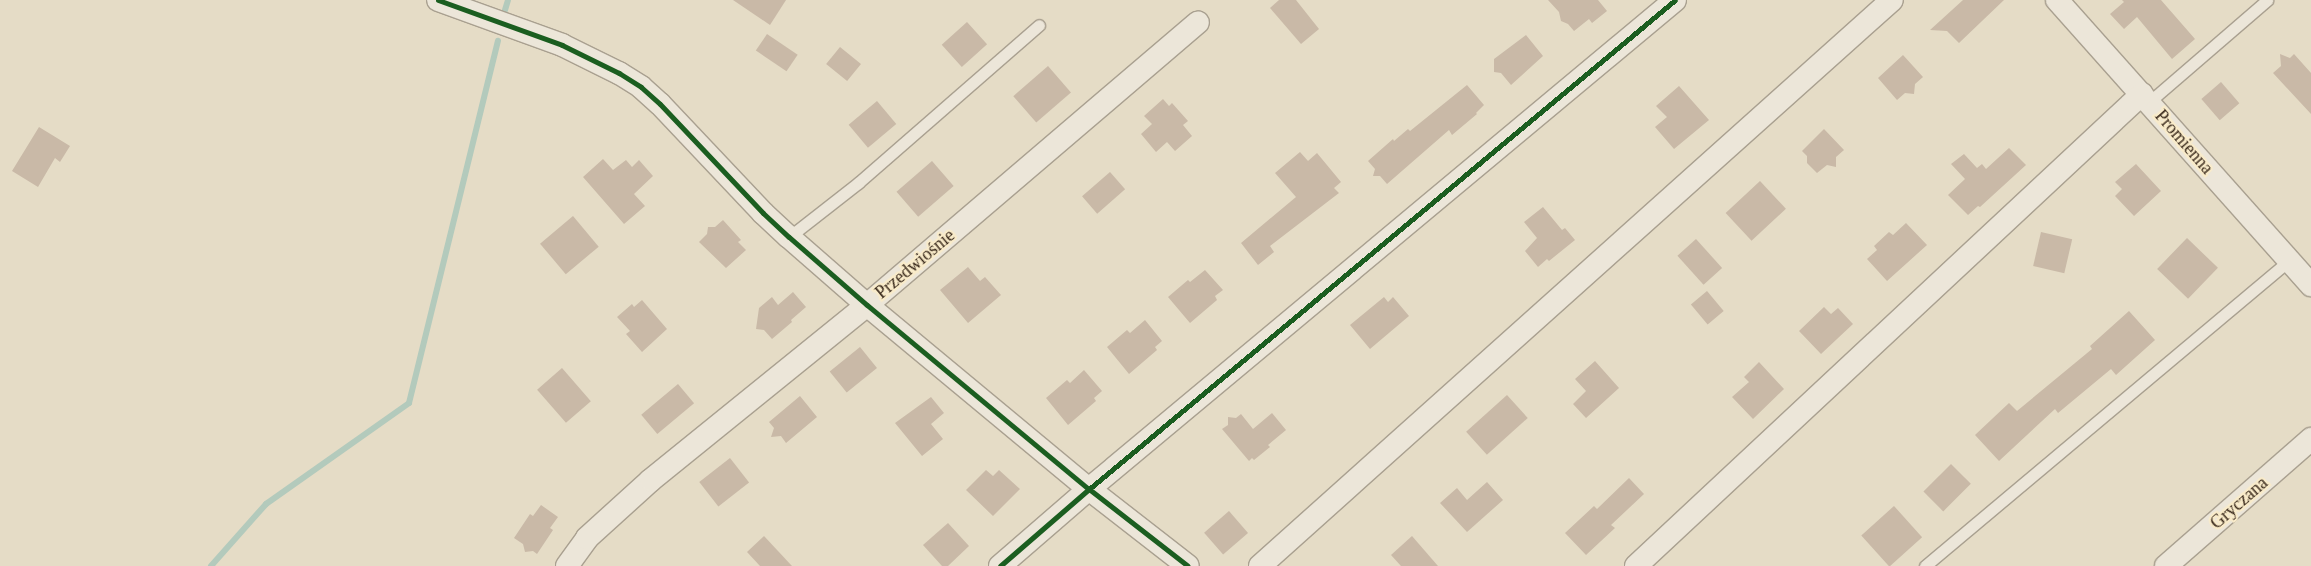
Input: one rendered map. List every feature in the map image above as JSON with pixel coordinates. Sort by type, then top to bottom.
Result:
[{"type":"street","points":[[438,0],[562,45],[612,69],[641,87],[789,237],[867,305],[1089,489],[1188,566]]},
{"type":"street","points":[[1000,566],[1089,489],[1675,0]]},
{"type":"street","points":[[1260,566],[1892,0]]},
{"type":"street","name":"Promienna","points":[[2057,0],[2311,285]]},
{"type":"street","name":"Przedwiośnie","points":[[567,566],[587,538],[650,480],[867,305],[1198,22]]},
{"type":"street","points":[[1636,566],[2146,98]]},
{"type":"street","name":"Gryczana","points":[[2166,566],[2311,439]]},
{"type":"lane","points":[[2146,98],[2267,0]]},
{"type":"lane","points":[[789,237],[858,183],[1039,25]]},
{"type":"lane","points":[[1925,566],[2288,261]]},
{"type":"building","points":[[733,0],[786,0],[770,25]]},
{"type":"building","points":[[1279,0],[1296,0],[1319,29],[1301,44],[1270,8]]},
{"type":"building","points":[[1548,0],[1598,0],[1607,11],[1592,23],[1589,19],[1574,31],[1568,24],[1561,21],[1559,12]]},
{"type":"building","points":[[1963,0],[2004,0],[1959,43],[1947,31],[1930,30]]},
{"type":"building","points":[[2122,0],[2161,0],[2195,39],[2172,59],[2137,17],[2124,29],[2110,14],[2124,2]]},
{"type":"building","points":[[967,22],[987,44],[962,67],[942,45]]},
{"type":"building","points":[[767,34],[798,55],[786,71],[756,51]]},
{"type":"building","points":[[1526,35],[1543,56],[1511,85],[1501,73],[1494,72],[1494,59]]},
{"type":"building","points":[[840,47],[861,64],[847,81],[826,64]]},
{"type":"building","points":[[2280,54],[2290,58],[2294,54],[2311,73],[2311,114],[2273,73],[2281,66]]},
{"type":"building","points":[[1903,55],[1923,77],[1915,84],[1914,94],[1905,93],[1897,100],[1878,78]]},
{"type":"building","points":[[1048,66],[1071,92],[1036,123],[1013,96]]},
{"type":"building","points":[[2221,82],[2239,103],[2220,120],[2201,99]]},
{"type":"building","points":[[1467,85],[1484,105],[1477,114],[1452,135],[1449,130],[1387,184],[1380,176],[1373,176],[1375,169],[1368,161],[1393,139],[1394,141],[1408,129],[1410,131]]},
{"type":"building","points":[[1679,86],[1709,120],[1674,149],[1655,127],[1667,117],[1656,106]]},
{"type":"building","points":[[1163,99],[1169,106],[1172,103],[1188,121],[1183,125],[1192,136],[1175,151],[1167,142],[1156,152],[1141,134],[1152,124],[1144,116]]},
{"type":"building","points":[[877,101],[896,124],[868,148],[849,125]]},
{"type":"building","points":[[39,127],[70,146],[60,162],[55,158],[38,187],[12,171]]},
{"type":"building","points":[[1824,129],[1844,150],[1836,157],[1836,167],[1827,165],[1817,173],[1807,163],[1807,156],[1802,151]]},
{"type":"building","points":[[2009,148],[2026,165],[1980,207],[1978,206],[1968,215],[1948,195],[1965,179],[1951,164],[1964,154],[1977,168],[1982,164],[1986,169]]},
{"type":"building","points":[[1300,152],[1308,161],[1317,153],[1341,182],[1334,188],[1339,193],[1270,246],[1274,252],[1258,265],[1241,243],[1296,197],[1275,173]]},
{"type":"building","points":[[603,159],[613,170],[626,160],[632,167],[639,160],[653,176],[634,194],[645,206],[624,224],[583,177]]},
{"type":"building","points":[[932,161],[954,186],[918,217],[897,192]]},
{"type":"building","points":[[2136,164],[2161,191],[2134,216],[2115,196],[2122,189],[2115,182]]},
{"type":"building","points":[[1110,172],[1125,189],[1097,214],[1082,196]]},
{"type":"building","points":[[1760,181],[1786,209],[1752,241],[1726,213]]},
{"type":"building","points":[[1543,207],[1562,230],[1565,228],[1575,240],[1549,261],[1547,259],[1538,267],[1525,251],[1537,238],[1524,222]]},
{"type":"building","points":[[573,216],[599,247],[566,274],[540,244]]},
{"type":"building","points":[[723,220],[741,240],[738,242],[746,250],[726,268],[699,242],[707,234],[708,227],[715,227]]},
{"type":"building","points":[[1906,223],[1927,245],[1887,281],[1867,259],[1877,250],[1874,246],[1889,232],[1893,235]]},
{"type":"building","points":[[2041,232],[2072,239],[2064,273],[2033,266]]},
{"type":"building","points":[[2187,238],[2218,268],[2188,299],[2157,269]]},
{"type":"building","points":[[1696,239],[1722,268],[1704,285],[1677,256]]},
{"type":"building","points":[[968,267],[980,281],[985,277],[1001,295],[968,323],[940,290]]},
{"type":"building","points":[[1205,270],[1223,290],[1215,296],[1217,300],[1190,323],[1168,297],[1188,280],[1190,282]]},
{"type":"building","points":[[1707,291],[1724,311],[1708,324],[1691,304]]},
{"type":"building","points":[[793,292],[806,307],[791,320],[792,322],[772,339],[764,330],[756,329],[759,308],[772,297],[778,305]]},
{"type":"building","points":[[1384,297],[1388,302],[1393,297],[1409,316],[1370,349],[1350,325]]},
{"type":"building","points":[[642,300],[667,329],[642,352],[626,334],[630,331],[617,317],[632,304],[634,307]]},
{"type":"building","points":[[1824,307],[1831,314],[1838,308],[1853,324],[1821,354],[1799,331]]},
{"type":"building","points":[[2129,311],[2155,340],[2116,375],[2111,369],[2058,413],[2055,409],[1999,461],[1975,435],[2009,403],[2017,411],[2092,349],[2090,346]]},
{"type":"building","points":[[1145,320],[1162,341],[1155,347],[1157,350],[1129,374],[1107,347],[1127,330],[1130,333]]},
{"type":"building","points":[[860,347],[877,368],[847,393],[830,372]]},
{"type":"building","points":[[1595,361],[1619,388],[1586,418],[1573,404],[1586,391],[1575,379]]},
{"type":"building","points":[[1759,362],[1784,389],[1753,419],[1732,397],[1749,382],[1744,377]]},
{"type":"building","points":[[562,368],[591,401],[566,423],[537,390]]},
{"type":"building","points":[[1084,370],[1102,391],[1094,398],[1096,401],[1068,425],[1046,398],[1067,380],[1070,383]]},
{"type":"building","points":[[678,384],[694,403],[657,434],[641,415]]},
{"type":"building","points":[[1507,395],[1528,418],[1487,455],[1466,432]]},
{"type":"building","points":[[800,396],[817,417],[786,443],[781,436],[771,437],[774,428],[769,422]]},
{"type":"building","points":[[931,397],[944,413],[931,424],[943,439],[922,456],[895,423]]},
{"type":"building","points":[[1272,413],[1286,430],[1268,445],[1270,447],[1254,460],[1252,458],[1249,461],[1222,429],[1228,425],[1228,417],[1236,418],[1241,414],[1253,429]]},
{"type":"building","points":[[730,458],[749,482],[718,506],[699,482]]},
{"type":"building","points":[[1951,464],[1971,484],[1943,511],[1923,492]]},
{"type":"building","points":[[986,470],[993,476],[999,470],[1020,489],[993,516],[966,490]]},
{"type":"building","points":[[1629,478],[1644,494],[1611,525],[1615,528],[1586,555],[1565,533],[1594,506],[1597,509]]},
{"type":"building","points":[[1487,482],[1503,500],[1467,532],[1440,503],[1457,488],[1467,500]]},
{"type":"building","points":[[541,505],[558,517],[550,528],[553,530],[537,554],[533,551],[525,552],[523,544],[514,538],[530,514],[533,516]]},
{"type":"building","points":[[1894,506],[1922,537],[1889,566],[1861,535]]},
{"type":"building","points":[[1229,511],[1248,533],[1223,555],[1204,533]]},
{"type":"building","points":[[948,523],[969,546],[948,566],[942,566],[923,545]]},
{"type":"building","points":[[764,536],[792,566],[760,566],[747,552]]},
{"type":"building","points":[[1412,536],[1438,566],[1401,566],[1391,555]]},
{"type":"waterway","points":[[505,10],[508,0]]},
{"type":"waterway","points":[[211,566],[266,504],[409,403],[498,41]]},
{"type":"cycle path","points":[[438,0],[562,45],[619,73],[641,87],[660,104],[763,213],[789,237],[867,305],[1089,489],[1188,566]]},
{"type":"cycle path","points":[[1000,566],[1089,489],[1675,0]]}]
